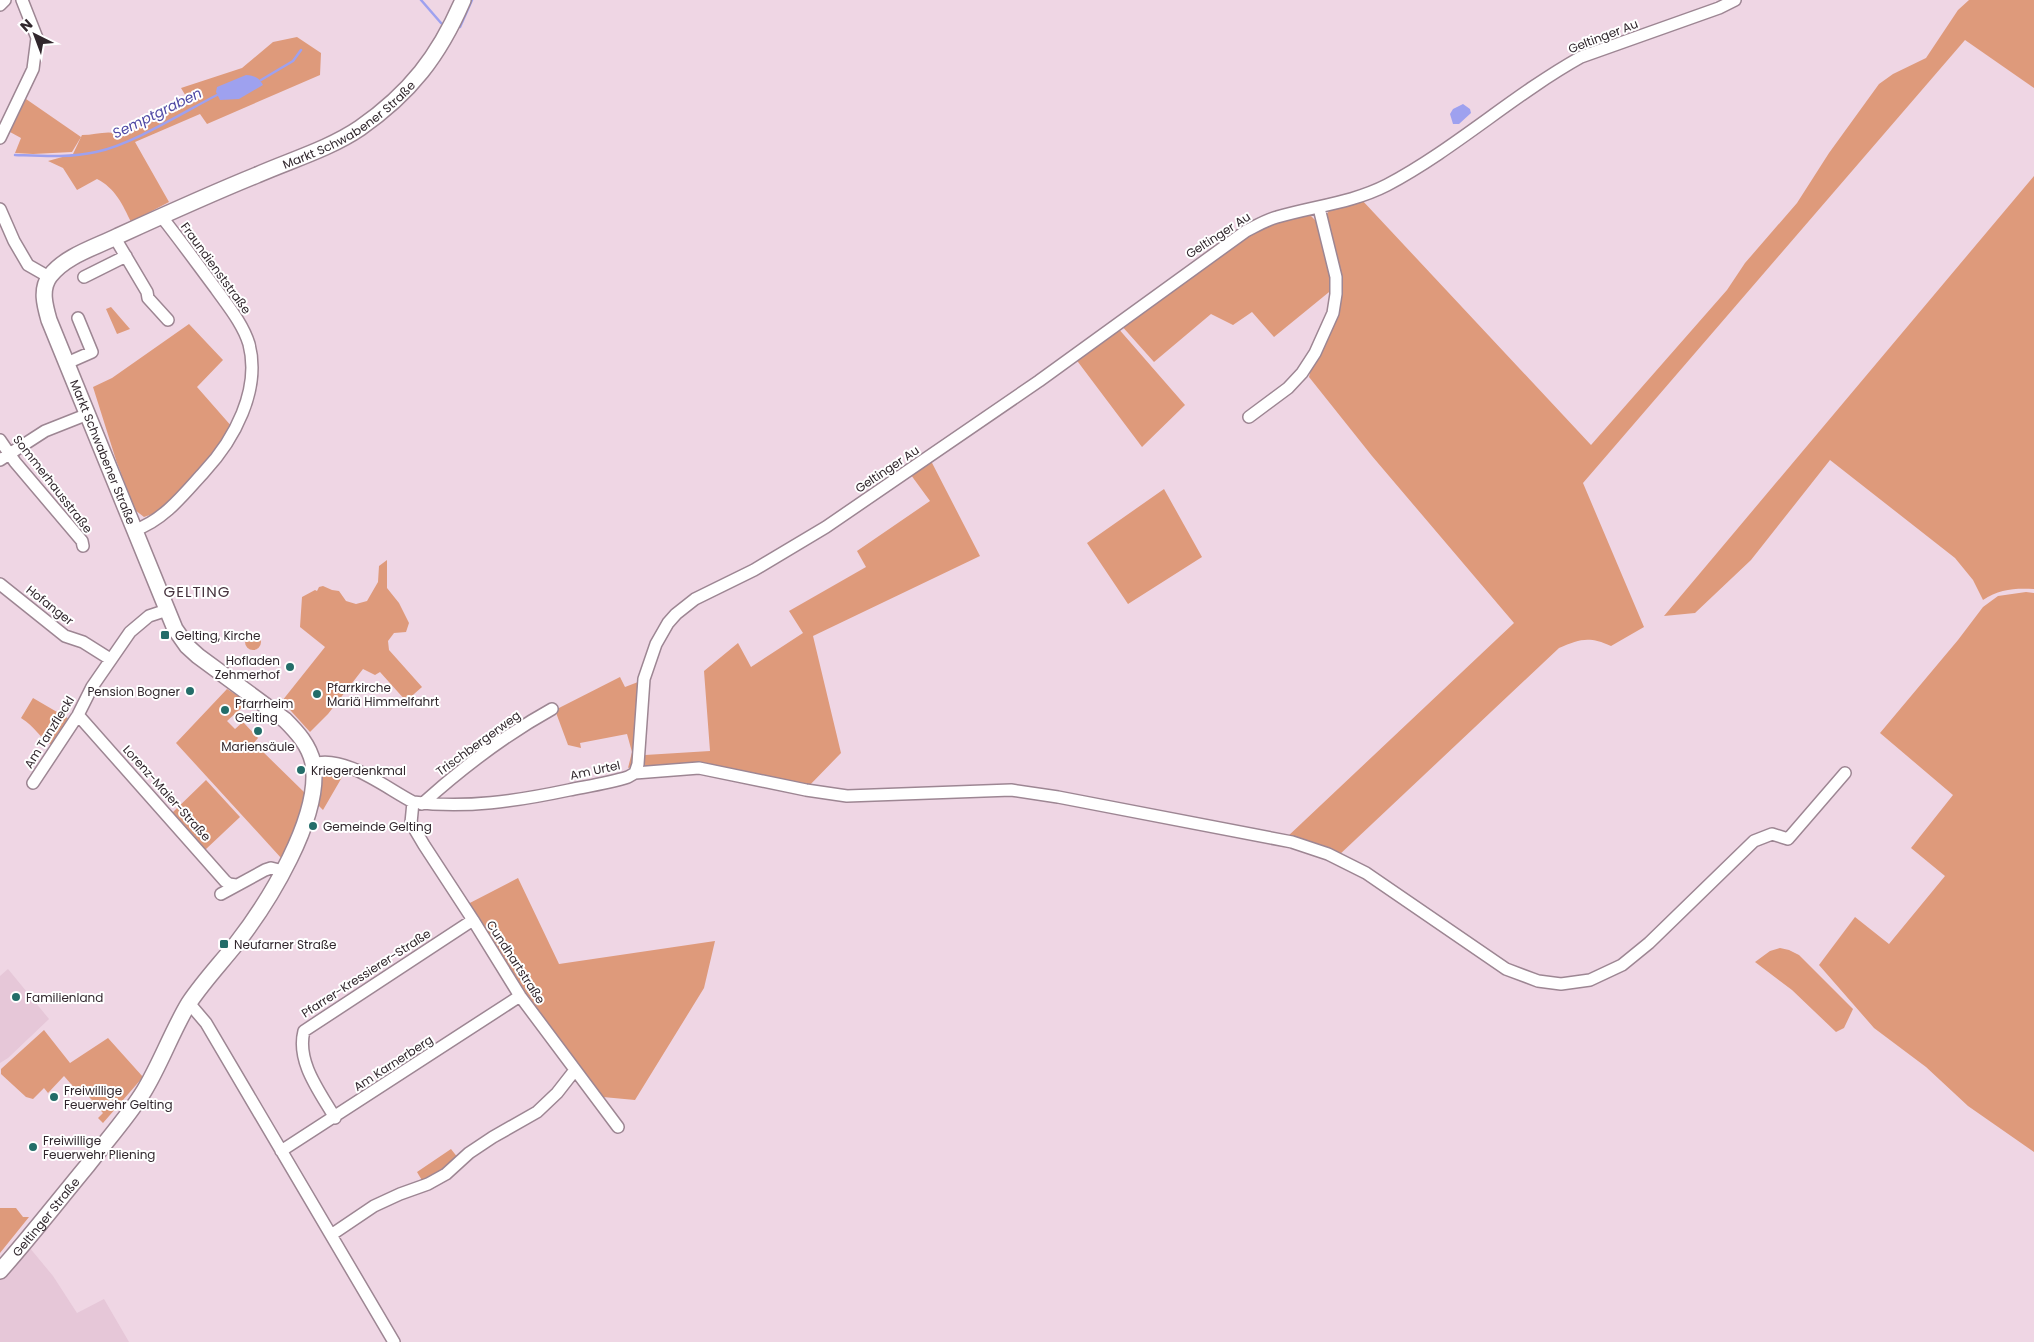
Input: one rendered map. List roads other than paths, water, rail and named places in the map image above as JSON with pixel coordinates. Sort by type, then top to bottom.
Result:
[{"type":"main road","name":"Markt Schwabener Straße","points":[[172,1036],[190,1003],[254,918],[283,871],[309,812],[313,787],[313,764],[307,748],[294,729],[285,720],[198,656],[180,638],[49,320],[45,304],[45,286],[49,277],[64,263],[161,216],[320,150],[358,129],[402,94],[432,59],[449,32],[463,0]]},
{"type":"main road","name":"Geltinger Straße","points":[[0,1271],[101,1148],[143,1093],[172,1036]]},
{"type":"street","points":[[0,5],[5,0]]},
{"type":"street","points":[[0,138],[32,69],[37,38],[22,0]]},
{"type":"street","name":"Geltinger Au","points":[[807,539],[1039,380],[1231,240],[1270,219],[1357,198],[1394,181],[1560,69],[1581,58],[1719,8],[1735,0]]},
{"type":"street","points":[[0,208],[14,241],[28,265],[49,277]]},
{"type":"street","points":[[1249,417],[1288,388],[1302,373],[1315,353],[1332,313],[1336,294],[1336,277],[1319,208]]},
{"type":"street","name":"Fraundienststraße","points":[[135,530],[159,517],[211,465],[232,434],[251,379],[252,358],[243,329],[189,252],[161,216]]},
{"type":"street","points":[[115,238],[147,292],[148,298],[168,320]]},
{"type":"street","points":[[84,277],[126,256]]},
{"type":"street","points":[[67,363],[92,352],[78,318]]},
{"type":"street","points":[[0,460],[45,432],[88,414]]},
{"type":"street","name":"Sommerhausstraße","points":[[0,440],[16,462],[82,540],[83,546]]},
{"type":"street","name":"Am Urtel","points":[[313,764],[331,761],[344,765],[418,803],[462,805],[510,801],[617,781],[635,774],[644,679],[656,644],[668,623],[676,614],[695,600],[754,570],[807,539]]},
{"type":"street","name":"Hofanger","points":[[0,584],[65,636],[83,642],[110,660]]},
{"type":"street","name":"Am Tanzfleckl","points":[[33,783],[78,715],[92,687],[130,632],[149,616],[167,610]]},
{"type":"street","name":"Trischbergerweg","points":[[418,803],[521,726],[552,709]]},
{"type":"street","name":"Lorenz-Maier-Straße","points":[[78,715],[225,881],[236,885]]},
{"type":"street","points":[[635,774],[699,768],[806,790],[847,796],[1011,790],[1058,797],[1292,842],[1328,854],[1366,873],[1506,969],[1538,981],[1561,984],[1590,980],[1622,965],[1649,943],[1754,841],[1772,834],[1788,839],[1845,773]]},
{"type":"street","name":"Cundhartstraße","points":[[418,803],[412,823],[424,846],[520,996],[618,1127]]},
{"type":"street","points":[[222,894],[271,868],[283,871]]},
{"type":"street","name":"Pfarrer-Kressierer-Straße","points":[[335,1118],[308,1069],[301,1041],[304,1031],[473,920]]},
{"type":"street","name":"Am Karnerberg","points":[[281,1151],[335,1118],[520,996]]},
{"type":"street","points":[[190,1003],[206,1023],[394,1342]]},
{"type":"street","points":[[331,1235],[374,1206],[428,1184],[446,1174],[469,1153],[536,1112],[557,1093],[575,1070]]},
{"type":"water","points":[[246,75],[256,77],[263,85],[239,99],[220,100],[216,92],[217,87]]},
{"type":"water","points":[[1463,104],[1470,109],[1471,113],[1459,124],[1453,124],[1450,114],[1453,109]]},
{"type":"waterway","points":[[421,0],[441,23]]},
{"type":"waterway","points":[[460,27],[472,0]]},
{"type":"waterway","name":"Semptgraben","points":[[261,80],[293,61],[301,50]]},
{"type":"waterway","name":"Semptgraben","points":[[15,155],[76,155],[110,148],[141,135],[217,95]]},
{"type":"place","name":"Gelting, Kirche","points":[[165,635]]},
{"type":"place","name":"Hofladen Zehmerhof","points":[[290,667]]},
{"type":"place","name":"Pension Bogner","points":[[190,691]]},
{"type":"place","name":"Pfarrkirche Mariä Himmelfahrt","points":[[317,694]]},
{"type":"place","name":"Pfarrheim Gelting","points":[[225,710]]},
{"type":"place","name":"Mariensäule","points":[[258,731]]},
{"type":"place","name":"Kriegerdenkmal","points":[[301,770]]},
{"type":"place","name":"Gemeinde Gelting","points":[[313,826]]},
{"type":"place","name":"Neufarner Straße","points":[[224,944]]},
{"type":"place","name":"Familienland","points":[[16,997]]},
{"type":"place","name":"Freiwillige Feuerwehr Gelting","points":[[54,1097]]},
{"type":"place","name":"Freiwillige Feuerwehr Pliening","points":[[33,1147]]},
{"type":"district","name":"GELTING","points":[[197,591]]}]
